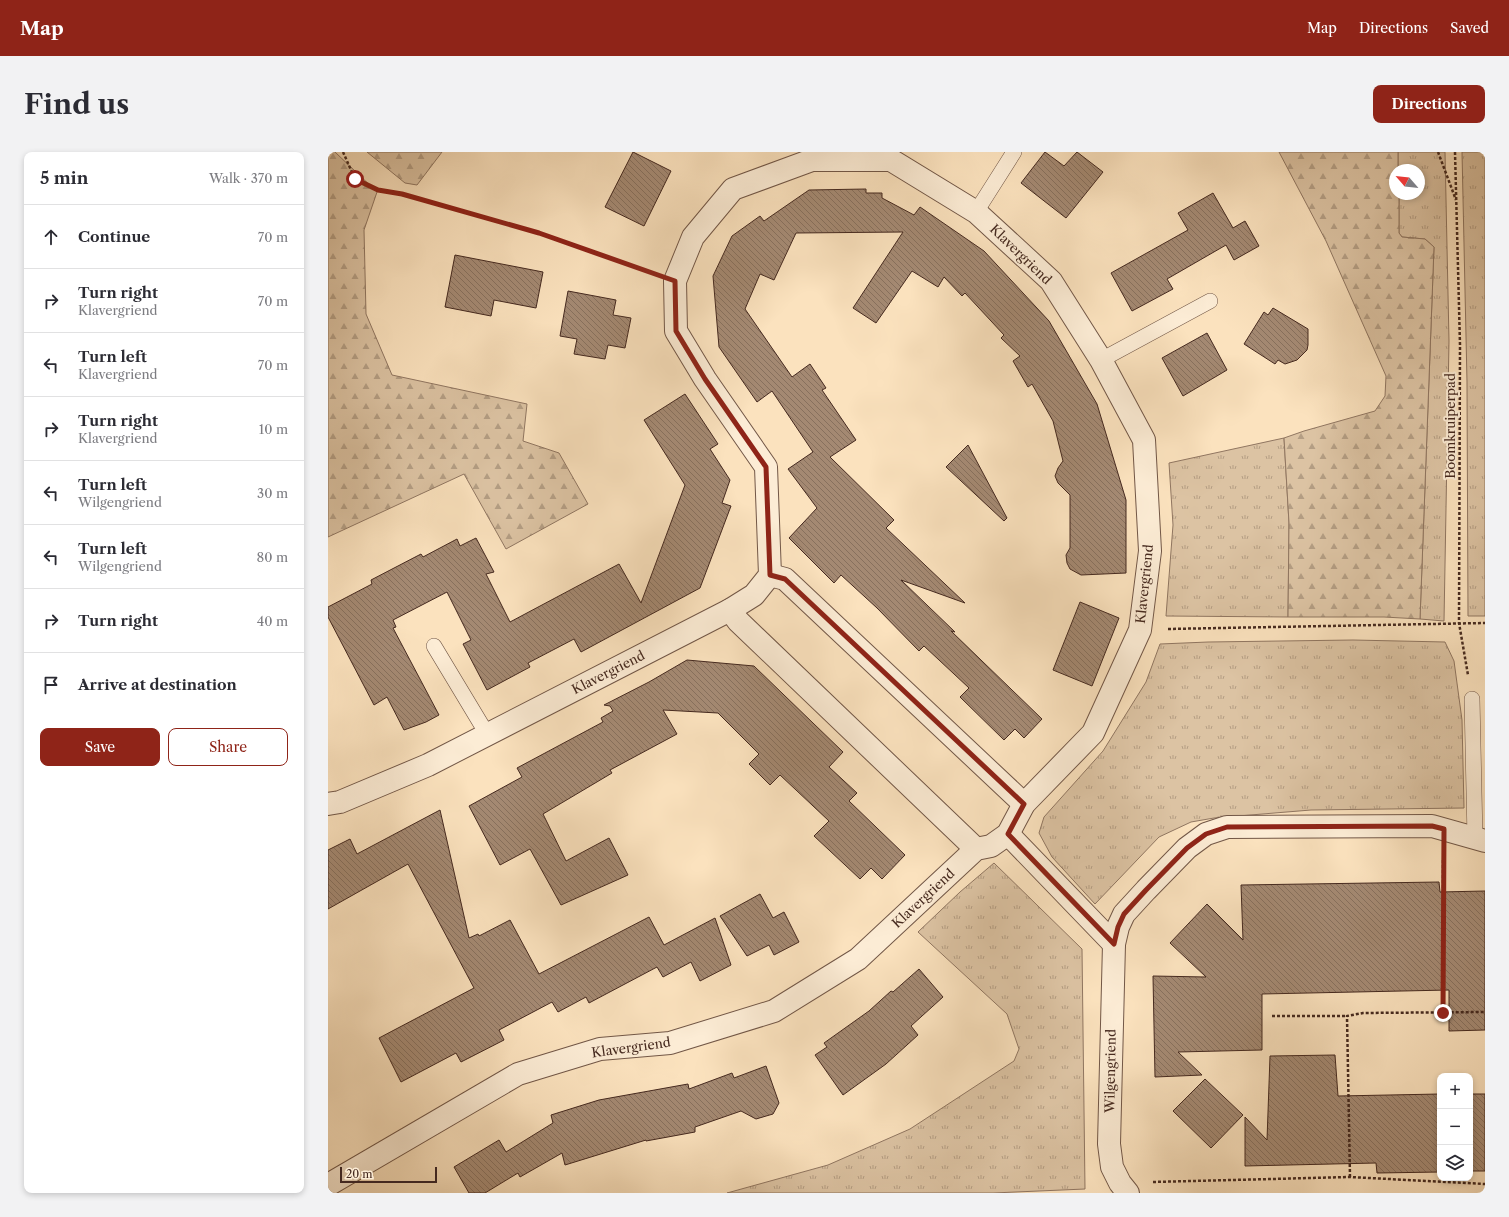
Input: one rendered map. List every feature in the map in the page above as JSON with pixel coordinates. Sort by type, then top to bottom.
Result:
[{"type":"street","name":"Klavergriend","points":[[328,804],[340,802],[428,765],[730,610],[754,595],[770,575],[766,467],[705,379],[676,331],[675,281],[693,237],[733,189],[812,156],[892,160],[976,212],[1051,281],[1101,360],[1144,440],[1150,551],[1140,630],[1093,732],[1024,804],[1008,834],[991,846],[976,849],[858,959],[774,1011],[670,1043],[600,1049],[518,1074],[328,1185]]},
{"type":"street","points":[[770,575],[785,579],[1024,804]]},
{"type":"street","points":[[730,610],[738,621],[976,849]]},
{"type":"street","name":"Wilgengriend","points":[[1124,1188],[1112,1167],[1108,1144],[1114,944],[1118,927],[1124,914],[1187,848],[1206,834],[1227,827],[1432,826],[1480,839]]},
{"type":"street","points":[[1008,834],[1114,944]]},
{"type":"lane","points":[[976,212],[1014,152]]},
{"type":"lane","points":[[1101,360],[1210,302]]},
{"type":"lane","points":[[434,646],[487,734]]},
{"type":"lane","points":[[1472,699],[1480,839]]},
{"type":"path","points":[[343,152],[355,179],[378,190],[402,194],[539,233],[675,281]]},
{"type":"path","points":[[1438,152],[1457,204]]},
{"type":"path","name":"Boomkruiperpad","points":[[1455,152],[1460,345],[1459,623],[1472,699]]},
{"type":"path","points":[[1140,630],[1485,623]]},
{"type":"path","points":[[1443,1013],[1444,829]]},
{"type":"path","points":[[1272,1016],[1347,1016],[1363,1013],[1485,1012]]},
{"type":"path","points":[[1347,1016],[1350,1177]]},
{"type":"path","points":[[1124,1188],[1350,1177],[1485,1184]]},
{"type":"green space","points":[[328,152],[335,152],[377,192],[364,230],[366,314],[392,375],[527,404],[523,441],[559,453],[588,504],[506,549],[464,474],[328,537]]},
{"type":"green space","points":[[367,152],[442,152],[417,185],[405,183]]},
{"type":"green space","points":[[1279,152],[1398,152],[1398,164],[1389,164],[1389,200],[1399,200],[1399,233],[1402,237],[1425,239],[1434,247],[1420,619],[1384,617],[1288,617],[1289,523],[1284,438],[1375,411],[1385,396],[1386,376],[1326,241]]},
{"type":"green space","points":[[1398,152],[1445,152],[1449,341],[1444,621],[1420,619],[1434,247],[1425,239],[1402,237],[1399,233],[1399,200],[1425,200],[1425,164],[1398,164]]},
{"type":"green space","points":[[1462,152],[1485,152],[1485,616],[1468,616],[1467,382]]},
{"type":"green space","points":[[1284,438],[1289,523],[1288,617],[1166,616],[1173,525],[1169,463]]},
{"type":"green space","points":[[1353,640],[1445,642],[1454,661],[1462,720],[1464,808],[1311,810],[1214,818],[1191,822],[1159,837],[1095,904],[1052,857],[1039,833],[1044,817],[1103,751],[1146,682],[1160,644]]},
{"type":"green space","points":[[994,863],[1082,949],[1085,1189],[993,1193],[727,1193],[828,1165],[910,1129],[1014,1061],[1019,1049],[1007,1014],[918,932],[960,892]]},
{"type":"building","points":[[633,152],[671,171],[644,226],[605,207]]},
{"type":"building","points":[[1045,152],[1064,166],[1077,152],[1103,172],[1066,218],[1021,183]]},
{"type":"building","points":[[866,189],[866,193],[882,193],[882,198],[914,215],[920,207],[984,251],[1049,321],[1097,404],[1126,500],[1126,573],[1081,575],[1070,569],[1067,563],[1066,555],[1070,548],[1070,495],[1058,483],[1055,476],[1063,461],[1053,421],[1032,384],[1028,387],[1013,361],[1020,356],[1001,338],[1004,335],[965,293],[962,296],[944,277],[938,287],[912,271],[876,323],[853,308],[903,232],[796,233],[774,280],[760,274],[745,309],[792,377],[810,364],[826,388],[822,390],[856,440],[830,457],[894,520],[886,528],[965,603],[901,580],[955,632],[951,631],[1042,719],[1024,738],[1015,729],[1004,740],[960,697],[969,688],[924,646],[919,651],[877,608],[841,575],[834,583],[789,538],[817,508],[788,469],[813,452],[772,391],[757,402],[719,347],[713,276],[732,236],[760,216],[764,221],[809,190]]},
{"type":"building","points":[[1213,193],[1233,228],[1245,221],[1259,246],[1234,260],[1226,245],[1167,279],[1173,289],[1132,311],[1111,273],[1188,230],[1178,213]]},
{"type":"building","points":[[455,255],[543,272],[536,308],[494,300],[491,316],[445,307]]},
{"type":"building","points":[[568,291],[616,300],[613,315],[631,318],[625,348],[608,345],[605,359],[574,354],[577,339],[560,336]]},
{"type":"building","points":[[1273,308],[1308,329],[1307,350],[1297,360],[1285,364],[1278,360],[1275,364],[1244,344],[1264,312],[1268,315]]},
{"type":"building","points":[[1207,333],[1227,370],[1183,396],[1162,358]]},
{"type":"building","points":[[685,394],[718,444],[710,449],[730,480],[722,503],[731,506],[700,588],[581,652],[574,639],[528,663],[530,667],[487,690],[463,644],[471,640],[447,592],[393,620],[396,627],[393,628],[439,715],[426,722],[404,730],[387,697],[374,705],[328,617],[328,607],[372,584],[371,580],[421,554],[423,557],[457,539],[460,546],[476,538],[494,572],[486,574],[510,622],[619,564],[641,603],[685,485],[644,420]]},
{"type":"building","points":[[968,445],[1007,518],[1004,521],[946,467]]},
{"type":"building","points":[[1080,602],[1119,618],[1092,686],[1053,670]]},
{"type":"building","points":[[687,660],[754,666],[843,752],[829,767],[857,793],[849,801],[905,855],[882,879],[871,868],[860,879],[814,836],[829,821],[780,775],[770,785],[749,764],[759,754],[718,713],[663,710],[677,734],[610,770],[612,773],[543,814],[566,861],[609,838],[628,875],[561,905],[530,849],[500,865],[469,806],[522,777],[517,768],[603,722],[601,718],[613,711],[610,706],[604,705],[649,682]]},
{"type":"building","points":[[440,810],[469,938],[478,934],[479,936],[510,920],[539,974],[649,917],[664,945],[715,918],[731,965],[700,981],[691,962],[663,977],[657,967],[589,1003],[586,997],[558,1012],[552,1002],[499,1030],[504,1040],[461,1062],[456,1053],[401,1082],[379,1038],[474,988],[408,864],[328,909],[328,850],[350,839],[357,854]]},
{"type":"building","points":[[1439,882],[1440,892],[1485,891],[1485,1030],[1449,1031],[1449,990],[1262,994],[1262,1050],[1178,1052],[1202,1075],[1155,1077],[1153,976],[1206,977],[1170,943],[1207,904],[1243,940],[1241,885]]},
{"type":"building","points":[[760,894],[773,918],[784,912],[799,942],[774,955],[769,945],[747,956],[720,916]]},
{"type":"building","points":[[919,969],[943,997],[911,1026],[918,1035],[886,1064],[843,1095],[815,1055],[827,1047],[824,1043],[869,1011]]},
{"type":"building","points":[[1335,1055],[1338,1096],[1437,1094],[1437,1172],[1377,1173],[1376,1163],[1245,1166],[1245,1117],[1267,1140],[1270,1056]]},
{"type":"building","points":[[766,1066],[779,1103],[773,1114],[756,1119],[741,1111],[695,1127],[695,1132],[646,1140],[565,1165],[562,1153],[520,1177],[518,1173],[485,1193],[469,1193],[454,1167],[499,1140],[506,1152],[553,1123],[551,1115],[599,1100],[688,1084],[689,1089],[732,1073],[734,1078]]},
{"type":"building","points":[[1205,1079],[1243,1115],[1211,1148],[1173,1111]]},
{"type":"building","points":[[1473,1094],[1485,1094],[1485,1171],[1473,1171]]},
{"type":"route","points":[[355,179],[378,190],[402,194],[539,233],[675,281],[676,331],[705,379],[766,467],[770,575],[785,579],[1024,804],[1008,834],[1114,944],[1118,927],[1124,914],[1187,848],[1206,834],[1227,827],[1432,826],[1444,829],[1443,1013]]}]
